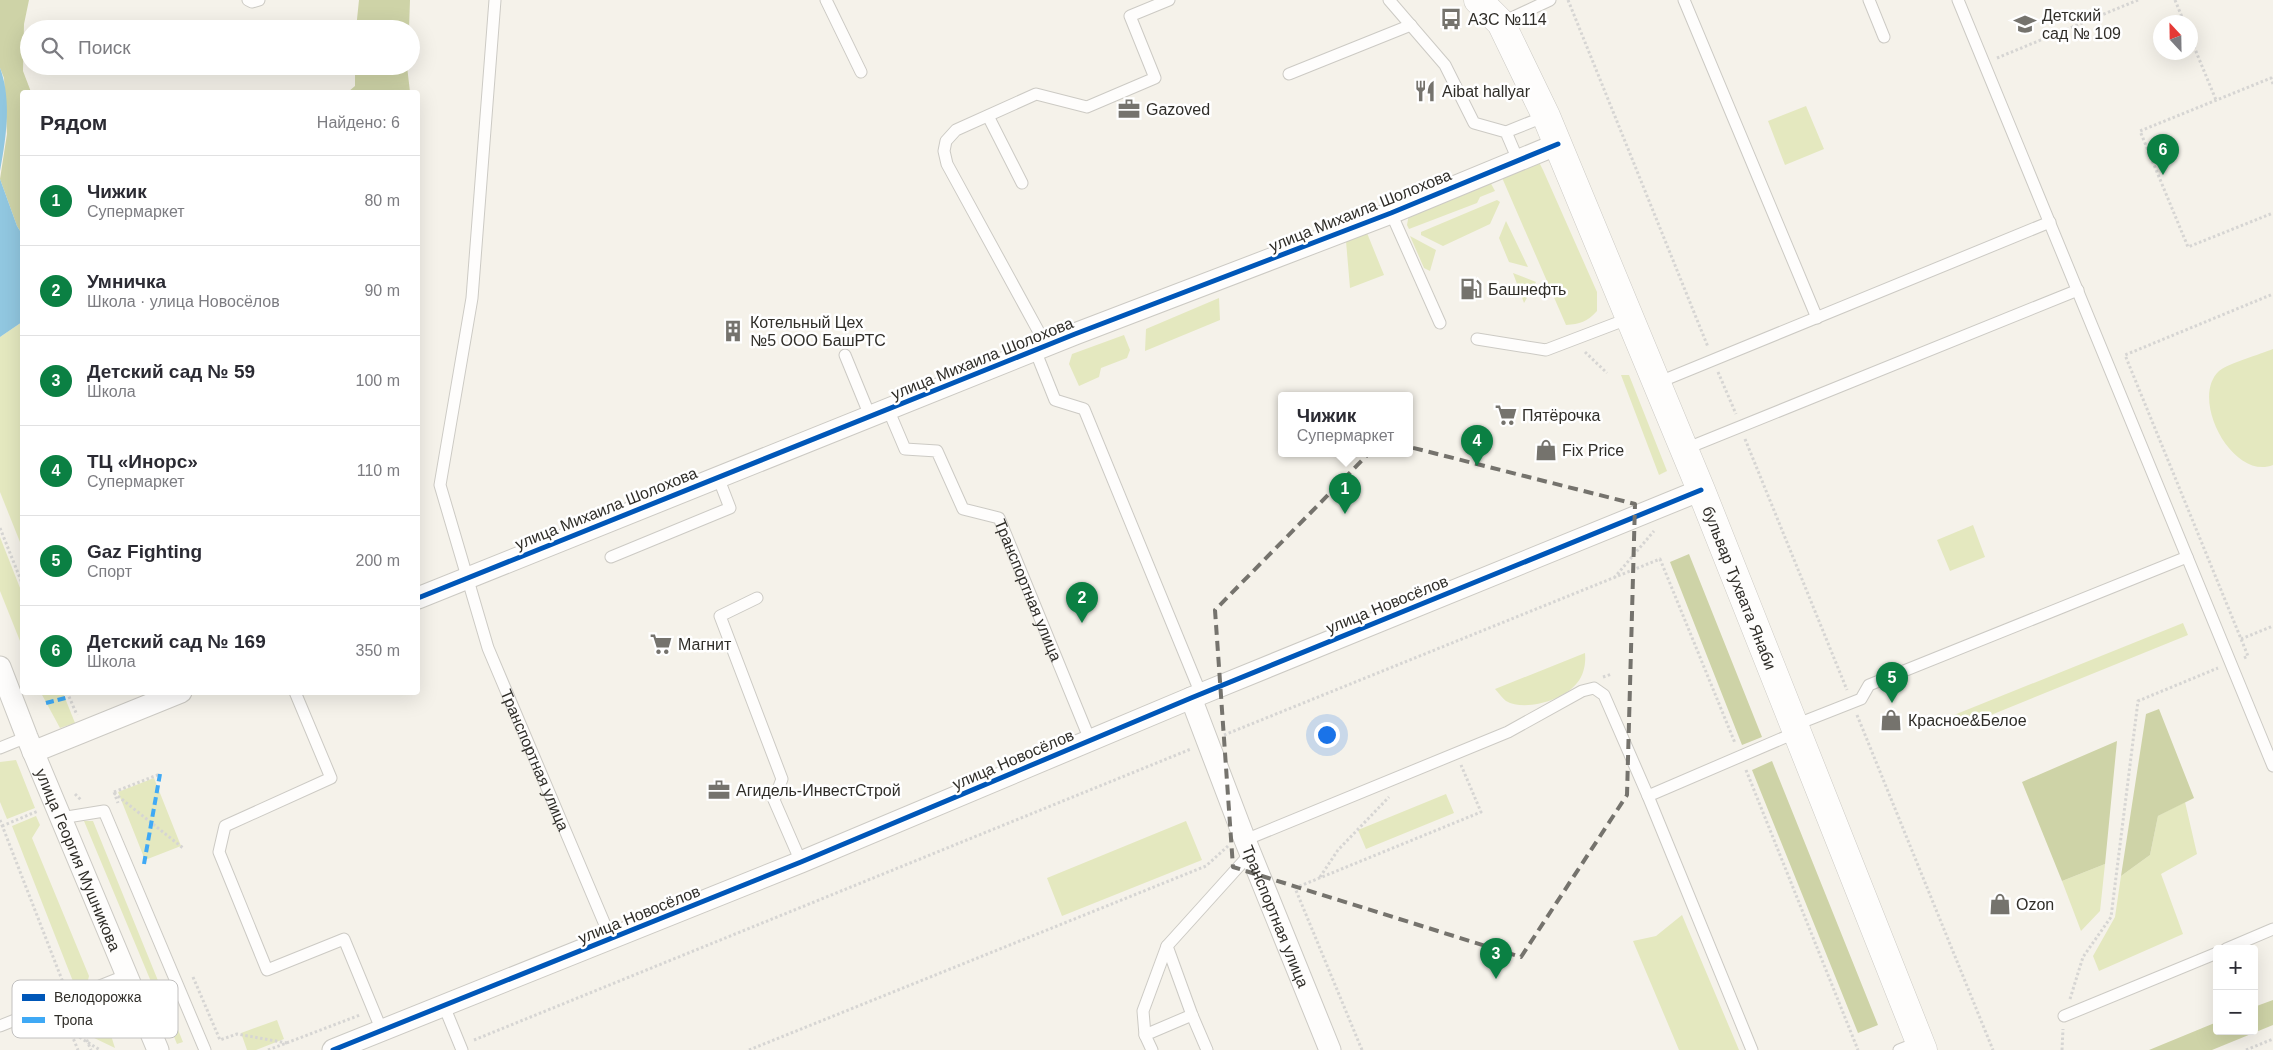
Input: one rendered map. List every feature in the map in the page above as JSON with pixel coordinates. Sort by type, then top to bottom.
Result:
[{"type":"main road","name":"бульвар Тухвата Янаби","points":[[1478,0],[1501,23],[1558,144],[1702,490],[1796,728],[1914,1047]]},
{"type":"street","name":"улица Михаила Шолохова","points":[[420,597],[879,412],[1391,213],[1558,144]]},
{"type":"street","name":"улица Новосёлов","points":[[333,1050],[801,862],[1196,696],[1702,490]]},
{"type":"street","name":"улица Георгия Мушникова","points":[[0,667],[30,745],[129,980]]},
{"type":"street","points":[[30,745],[172,695]]},
{"type":"street","name":"Транспортная улица","points":[[1196,696],[1208,742],[1330,1050]]},
{"type":"street","name":"улица Георгия Мушникова","points":[[153,1038],[158,1050]]},
{"type":"lane","points":[[248,0],[252,2],[259,0]]},
{"type":"lane","name":"Транспортная улица","points":[[495,0],[472,298],[440,485],[469,577],[488,648],[611,939]]},
{"type":"lane","points":[[826,0],[861,72]]},
{"type":"lane","points":[[1170,0],[1130,16],[1155,78],[1087,107],[1036,94],[956,130],[946,141],[944,152],[947,164],[1041,348],[1055,400],[1084,409],[1196,696]]},
{"type":"lane","points":[[1390,0],[1445,65],[1474,123],[1506,132],[1546,116]]},
{"type":"lane","points":[[1501,23],[1550,0]]},
{"type":"lane","points":[[1684,0],[1818,318]]},
{"type":"lane","points":[[1869,0],[1884,37]]},
{"type":"lane","points":[[1958,0],[2273,766]]},
{"type":"lane","points":[[1289,74],[1411,25]]},
{"type":"lane","points":[[988,116],[1022,183]]},
{"type":"lane","points":[[1506,132],[1518,160]]},
{"type":"lane","points":[[1391,213],[1440,322]]},
{"type":"lane","points":[[1657,383],[2050,222]]},
{"type":"lane","points":[[1684,449],[2078,290]]},
{"type":"lane","points":[[1477,339],[1546,350],[1630,318]]},
{"type":"lane","points":[[845,354],[879,412]]},
{"type":"lane","name":"Транспортная улица","points":[[879,412],[905,449],[937,452],[963,509],[999,518],[1090,740]]},
{"type":"lane","points":[[611,558],[730,508],[718,477]]},
{"type":"lane","points":[[1648,796],[1741,756],[1796,728],[1861,699],[1870,685],[2187,557]]},
{"type":"lane","points":[[757,598],[720,616],[782,779],[774,800],[801,862]]},
{"type":"lane","points":[[1152,1050],[1145,1035],[1143,1011],[1167,946],[1246,842],[1508,732],[1582,691],[1594,688],[1604,695],[1648,796],[1752,1050]]},
{"type":"lane","points":[[296,695],[330,778],[225,826],[219,852],[268,970],[344,939],[382,1030]]},
{"type":"lane","points":[[0,748],[30,745]]},
{"type":"lane","points":[[61,818],[104,811],[175,980]]},
{"type":"lane","points":[[2235,945],[2273,929]]},
{"type":"lane","points":[[1167,946],[1206,1050]]},
{"type":"lane","points":[[2064,1016],[2213,955]]},
{"type":"lane","points":[[115,980],[127,975]]},
{"type":"lane","points":[[178,986],[205,1050]]},
{"type":"lane","points":[[444,1006],[461,1048]]},
{"type":"lane","points":[[1145,1035],[1192,1015]]},
{"type":"lane","points":[[0,1026],[12,1021]]},
{"type":"path","points":[[1568,0],[1993,1050]]},
{"type":"path","points":[[1984,63],[2138,0]]},
{"type":"path","points":[[2175,0],[2181,15]]},
{"type":"path","points":[[2198,56],[2216,100]]},
{"type":"path","points":[[2273,84],[2271,78],[2140,131],[2188,247],[2273,213]]},
{"type":"path","points":[[2062,1050],[2064,1016],[2083,957],[2111,917],[2138,701],[2248,656],[2125,355],[2273,294]]},
{"type":"path","points":[[1614,578],[1660,524]]},
{"type":"path","points":[[0,528],[20,578]]},
{"type":"path","points":[[0,546],[16,586]]},
{"type":"path","points":[[461,1048],[1660,559],[1858,1050]]},
{"type":"path","points":[[2241,639],[2273,626]]},
{"type":"path","points":[[69,695],[81,725]]},
{"type":"path","points":[[1362,1050],[1294,888],[1480,812],[1456,754]]},
{"type":"path","points":[[1320,878],[1338,850],[1415,770]]},
{"type":"path","points":[[114,792],[160,774]]},
{"type":"path","points":[[114,792],[121,810]]},
{"type":"path","points":[[114,792],[184,848]]},
{"type":"path","points":[[2,826],[39,811]]},
{"type":"path","points":[[0,820],[57,980]]},
{"type":"path","points":[[750,1050],[1206,866],[1246,842]]},
{"type":"path","points":[[190,970],[220,1040],[237,1034],[288,1043]]},
{"type":"path","points":[[268,1050],[373,1010]]},
{"type":"path","points":[[73,1038],[78,1050]]},
{"type":"path","points":[[83,1038],[100,1050]]},
{"type":"path","points":[[2246,1050],[2273,1039]]},
{"type":"path","points":[[87,1040],[91,1050]]},
{"type":"highlighted area","points":[[1382,440],[1635,504],[1627,795],[1521,957],[1233,867],[1215,610]]},
{"type":"green space","points":[[0,0],[29,0],[25,20],[20,20],[20,75],[25,75],[30,90],[20,90],[20,231],[0,179],[7,134],[4,78],[0,68]]},
{"type":"green space","points":[[359,0],[410,0],[409,20],[357,20]]},
{"type":"green space","points":[[355,75],[408,75],[410,90],[350,90],[355,86]]},
{"type":"green space","points":[[1806,106],[1824,149],[1785,165],[1768,121]]},
{"type":"green space","points":[[1532,161],[1540,164],[1543,170],[1597,292],[1597,311],[1590,318],[1579,323],[1566,325],[1500,173]]},
{"type":"green space","points":[[1488,178],[1495,191],[1480,197],[1477,203],[1409,229],[1407,225],[1409,214]]},
{"type":"green space","points":[[1497,200],[1500,202],[1490,224],[1443,246],[1421,235],[1421,232]]},
{"type":"green space","points":[[1506,221],[1528,267],[1509,262],[1499,238]]},
{"type":"green space","points":[[1367,233],[1384,275],[1350,288],[1346,241]]},
{"type":"green space","points":[[1410,236],[1436,250],[1430,271],[1424,268]]},
{"type":"green space","points":[[1513,273],[1536,282],[1524,303]]},
{"type":"green space","points":[[1219,298],[1220,320],[1145,351],[1146,329]]},
{"type":"green space","points":[[20,323],[20,542],[0,492],[0,337]]},
{"type":"green space","points":[[1124,335],[1130,350],[1127,358],[1101,368],[1099,377],[1079,386],[1069,364],[1072,354]]},
{"type":"green space","points":[[2273,349],[2273,465],[2258,467],[2243,461],[2230,450],[2220,434],[2212,417],[2209,400],[2211,384],[2223,368]]},
{"type":"green space","points":[[1621,375],[1629,375],[1667,471],[1659,475]]},
{"type":"green space","points":[[1973,525],[1985,557],[1950,571],[1937,540]]},
{"type":"green space","points":[[0,537],[20,588],[20,641],[0,591]]},
{"type":"green space","points":[[1689,554],[1762,737],[1742,745],[1670,562]]},
{"type":"green space","points":[[2183,623],[2188,635],[1959,728],[1954,715]]},
{"type":"green space","points":[[1585,653],[1584,669],[1579,680],[1571,689],[1554,699],[1533,705],[1514,704],[1506,701],[1495,689]]},
{"type":"green space","points":[[42,695],[64,695],[75,723],[60,728]]},
{"type":"green space","points":[[2159,709],[2194,798],[2158,816],[2150,855],[2121,876],[2146,714]]},
{"type":"green space","points":[[2117,741],[2105,864],[2062,881],[2022,782]]},
{"type":"green space","points":[[16,760],[35,808],[7,819],[0,802],[0,762]]},
{"type":"green space","points":[[1772,761],[1878,1025],[1858,1033],[1752,770]]},
{"type":"green space","points":[[154,778],[181,846],[145,860],[118,792]]},
{"type":"green space","points":[[1446,794],[1454,813],[1366,849],[1358,830]]},
{"type":"green space","points":[[2185,802],[2197,854],[2161,874],[2183,934],[2099,971],[2093,956],[2115,917],[2121,876],[2150,855],[2158,816]]},
{"type":"green space","points":[[36,816],[40,825],[32,838],[89,976],[88,980],[72,980],[12,826]]},
{"type":"green space","points":[[84,821],[93,821],[158,980],[150,980]]},
{"type":"green space","points":[[1186,821],[1202,860],[1062,916],[1047,878]]},
{"type":"green space","points":[[2105,864],[2100,911],[2081,931],[2062,881]]},
{"type":"green space","points":[[1682,915],[1739,1050],[1679,1050],[1633,941],[1656,936]]},
{"type":"green space","points":[[2273,1000],[2273,1025],[2258,1031],[2258,1006]]},
{"type":"green space","points":[[277,1020],[284,1039],[256,1050],[247,1050],[241,1033]]},
{"type":"green space","points":[[2213,1024],[2213,1035],[2249,1035],[2212,1050],[2149,1050]]},
{"type":"green space","points":[[178,1030],[183,1042],[177,1044],[174,1038],[178,1038]]},
{"type":"green space","points":[[94,1038],[112,1038],[115,1048]]},
{"type":"water","points":[[0,68],[6,93],[7,119],[0,171]]},
{"type":"water","points":[[0,179],[20,231],[20,323],[0,337]]},
{"type":"marked path","points":[[46,703],[69,697]]},
{"type":"marked path","points":[[144,864],[160,774]]},
{"type":"cycle path","points":[[420,597],[1075,334],[1391,213],[1558,144]]},
{"type":"cycle path","points":[[333,1050],[801,862],[1191,698],[1701,490]]},
{"type":"place","name":"АЗС №114","points":[[1451,19]]},
{"type":"place","name":"Детский сад № 109","points":[[2025,24]]},
{"type":"place","name":"Aibat hallyar","points":[[1425,91]]},
{"type":"place","name":"Gazoved","points":[[1129,109]]},
{"type":"place","name":"Детский сад № 169","points":[[2163,175]]},
{"type":"place","name":"Башнефть","points":[[1471,289]]},
{"type":"place","name":"Котельный Цех №5 ООО БашРТС","points":[[733,331]]},
{"type":"place","name":"Пятёрочка","points":[[1506,415]]},
{"type":"place","name":"Fix Price","points":[[1546,450]]},
{"type":"place","name":"ТЦ «Инорс»","points":[[1477,466]]},
{"type":"place","name":"Чижик","points":[[1345,514]]},
{"type":"place","name":"Умничка","points":[[1082,623]]},
{"type":"place","name":"Магнит","points":[[661,644]]},
{"type":"place","name":"Gaz Fighting","points":[[1892,703]]},
{"type":"place","name":"Красное&Белое","points":[[1891,720]]},
{"type":"place","name":"Агидель-ИнвестСтрой","points":[[719,790]]},
{"type":"place","name":"Ozon","points":[[2000,904]]},
{"type":"place","name":"Детский сад № 59","points":[[1496,979]]}]
